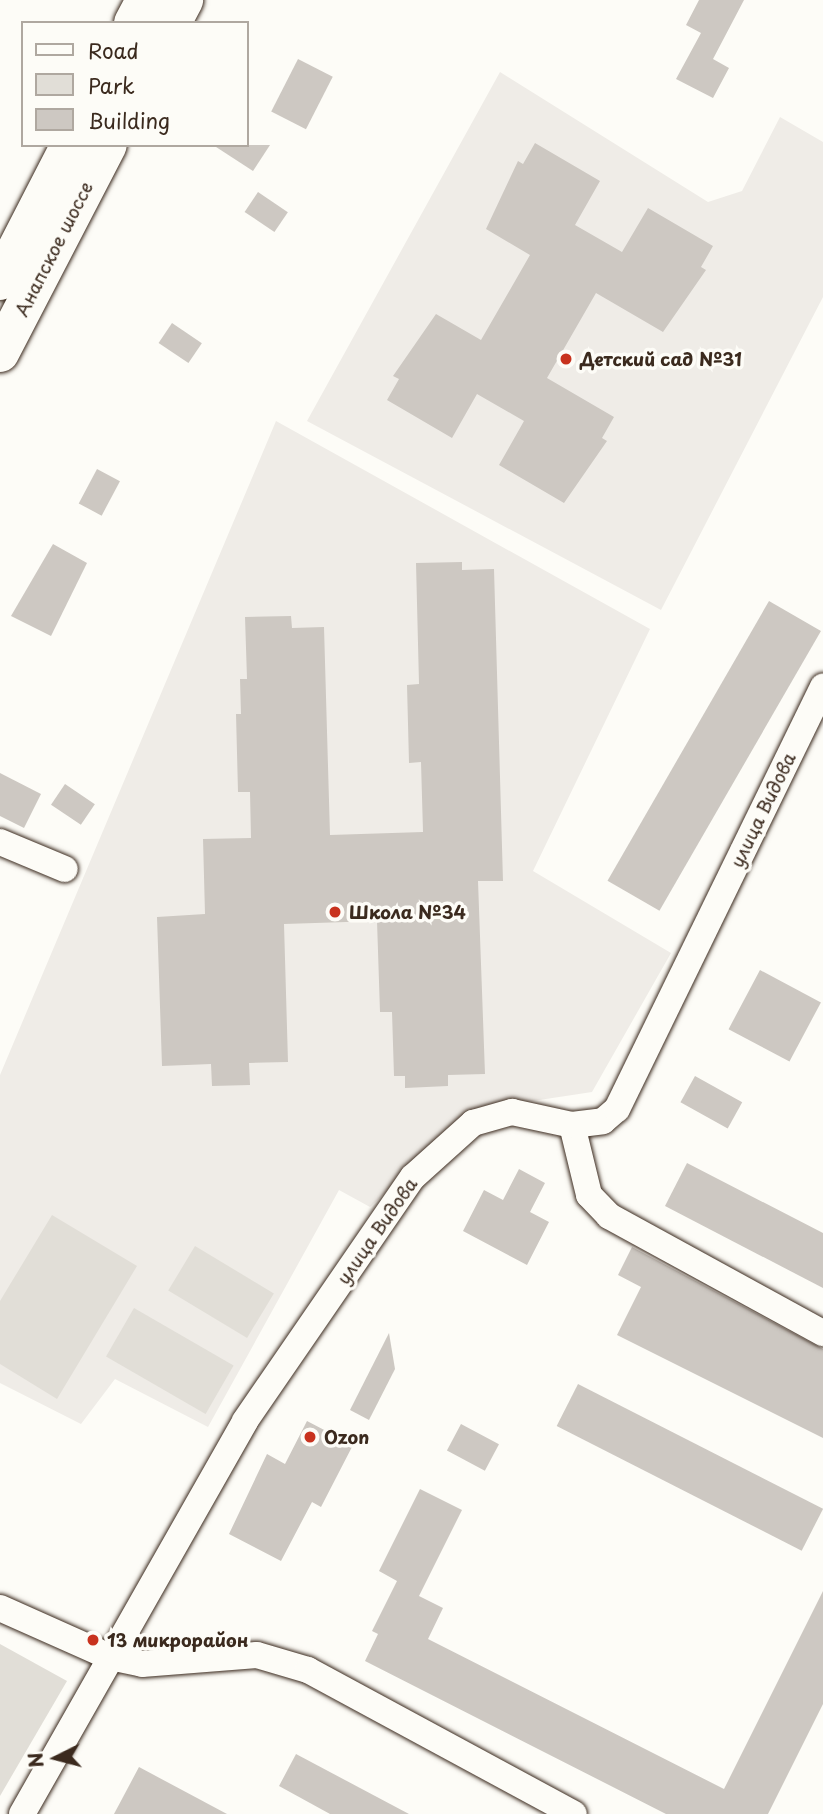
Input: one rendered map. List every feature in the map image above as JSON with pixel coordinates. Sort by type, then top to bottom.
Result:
[{"type":"highway","points":[[134,21],[145,0]]},
{"type":"highway","points":[[173,21],[184,0]]},
{"type":"highway","name":"Анапское шоссе","points":[[0,281],[69,147]]},
{"type":"highway","name":"Анапское шоссе","points":[[0,353],[107,147]]},
{"type":"street","name":"улица Видова","points":[[22,1814],[245,1421],[413,1177],[473,1123],[512,1112],[572,1125],[603,1121],[617,1109],[823,687]]},
{"type":"street","points":[[0,842],[65,869]]},
{"type":"street","points":[[572,1125],[589,1195],[609,1216],[823,1333]]},
{"type":"street","points":[[0,1608],[110,1657],[155,1664],[257,1656],[280,1660],[308,1670],[574,1814]]},
{"type":"shaded area","name":"Детский сад №31","points":[[500,72],[708,202],[742,191],[780,117],[823,142],[823,297],[661,610],[307,421]]},
{"type":"shaded area","name":"Школа №34","points":[[276,421],[650,629],[533,871],[671,953],[592,1092],[473,1110],[370,1207],[339,1190],[208,1427],[115,1379],[81,1424],[0,1383],[0,1075]]},
{"type":"green space","points":[[52,1215],[137,1266],[57,1399],[0,1364],[0,1301]]},
{"type":"green space","points":[[195,1246],[274,1293],[247,1338],[168,1291]]},
{"type":"green space","points":[[134,1308],[234,1366],[206,1414],[106,1356]]},
{"type":"green space","points":[[0,1644],[67,1681],[0,1796]]},
{"type":"building","points":[[699,0],[744,0],[713,59],[729,68],[713,98],[676,79],[701,33],[686,25]]},
{"type":"building","points":[[298,59],[333,77],[306,129],[271,112]]},
{"type":"building","points":[[535,143],[600,181],[575,225],[622,252],[648,208],[713,246],[701,267],[706,270],[663,332],[596,293],[547,378],[614,417],[602,438],[607,441],[564,503],[499,465],[524,421],[477,394],[452,438],[387,400],[399,379],[393,376],[436,314],[481,340],[530,255],[486,229],[518,161],[523,164]]},
{"type":"building","points":[[270,145],[253,171],[216,147]]},
{"type":"building","points":[[258,192],[288,212],[274,232],[245,212]]},
{"type":"building","points":[[172,323],[202,343],[188,363],[159,343]]},
{"type":"building","points":[[97,469],[120,481],[102,516],[79,503]]},
{"type":"building","points":[[53,544],[87,563],[51,636],[11,616]]},
{"type":"building","points":[[462,562],[462,570],[494,569],[503,881],[478,881],[485,1074],[448,1075],[448,1086],[405,1088],[405,1076],[394,1076],[392,1012],[380,1012],[377,921],[284,924],[288,1062],[249,1063],[250,1085],[212,1086],[211,1064],[162,1066],[157,917],[205,914],[203,839],[251,838],[250,792],[238,792],[236,714],[241,714],[240,679],[247,679],[245,617],[291,616],[292,628],[324,627],[330,835],[423,832],[421,762],[409,763],[407,685],[419,684],[416,563]]},
{"type":"building","points":[[769,601],[821,631],[659,911],[608,881]]},
{"type":"building","points":[[0,773],[41,794],[24,828],[0,816]]},
{"type":"building","points":[[65,784],[95,804],[81,825],[51,805]]},
{"type":"building","points":[[760,970],[821,1002],[789,1062],[729,1029]]},
{"type":"building","points":[[695,1076],[742,1102],[728,1128],[680,1102]]},
{"type":"building","points":[[687,1163],[823,1233],[823,1288],[665,1206]]},
{"type":"building","points":[[519,1169],[545,1183],[530,1212],[549,1222],[527,1265],[463,1231],[484,1190],[503,1200]]},
{"type":"building","points":[[632,1247],[823,1349],[823,1438],[617,1335],[641,1287],[618,1275]]},
{"type":"building","points":[[389,1333],[395,1369],[369,1420],[350,1410]]},
{"type":"building","points":[[578,1384],[823,1509],[802,1551],[557,1426]]},
{"type":"building","points":[[307,1421],[353,1445],[321,1507],[312,1502],[281,1561],[229,1534],[267,1454],[285,1464]]},
{"type":"building","points":[[461,1424],[499,1444],[485,1471],[447,1450]]},
{"type":"building","points":[[420,1489],[462,1510],[419,1596],[443,1608],[428,1639],[724,1789],[823,1591],[823,1704],[768,1814],[666,1814],[365,1661],[378,1634],[372,1631],[397,1581],[379,1571]]},
{"type":"building","points":[[296,1754],[409,1814],[330,1814],[279,1786]]},
{"type":"building","points":[[139,1767],[227,1814],[114,1814]]},
{"type":"place","name":"Детский сад №31","points":[[566,359]]},
{"type":"place","name":"Школа №34","points":[[335,912]]},
{"type":"place","name":"Ozon","points":[[310,1437]]},
{"type":"place","name":"13 микрорайон","points":[[93,1640]]}]
